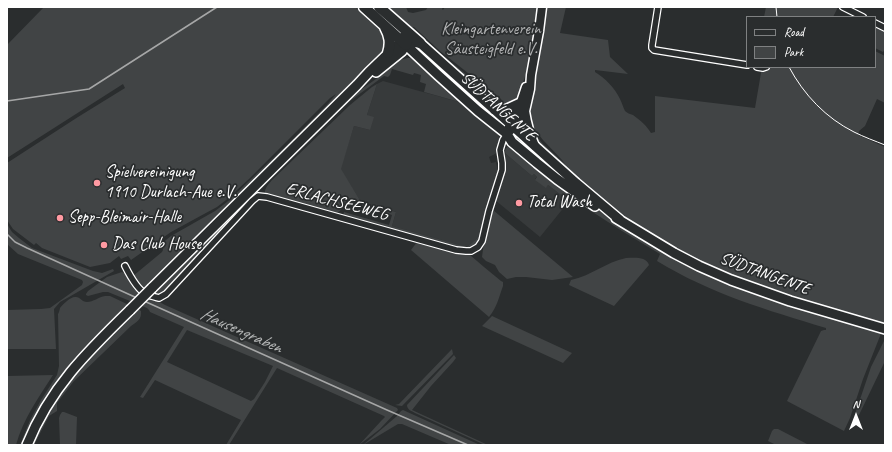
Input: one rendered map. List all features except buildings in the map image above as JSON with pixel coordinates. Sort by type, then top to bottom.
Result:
[{"type":"highway","name":"SÜDTANGENTE","points":[[364,7],[406,43]]},
{"type":"highway","name":"SÜDTANGENTE","points":[[380,7],[420,43]]},
{"type":"highway","points":[[383,24],[390,39],[391,55]]},
{"type":"highway","points":[[405,30],[407,37],[406,43]]},
{"type":"main road","points":[[536,146],[526,120],[526,111],[542,7]]},
{"type":"main road","points":[[27,445],[46,407],[65,378],[80,360],[369,72],[391,55],[398,45],[406,43],[420,43]]},
{"type":"main road","name":"SÜDTANGENTE","points":[[406,43],[420,58],[478,111],[507,134],[512,142],[557,179],[593,205],[674,253],[731,280],[790,301],[885,329]]},
{"type":"main road","name":"SÜDTANGENTE","points":[[420,43],[576,183],[620,220]]},
{"type":"main road","points":[[391,55],[420,58]]},
{"type":"main road","points":[[507,134],[512,126],[531,75]]},
{"type":"main road","points":[[494,110],[506,109],[521,102]]},
{"type":"main road","points":[[512,126],[520,122],[526,111]]},
{"type":"street","points":[[658,7],[652,45],[654,50],[746,65]]},
{"type":"street","points":[[843,7],[861,16]]},
{"type":"street","points":[[876,24],[885,28]]},
{"type":"street","name":"ERLACHSEEWEG","points":[[125,266],[137,286],[145,294],[159,298],[166,294],[258,196],[267,197],[461,251],[474,250],[482,241],[489,211],[502,170],[500,150],[507,134]]},
{"type":"shaded area","points":[[383,81],[463,103],[499,135],[495,154],[489,157],[491,163],[496,162],[498,171],[480,236],[467,247],[392,226],[396,212],[361,202],[340,169],[354,126],[370,130],[367,115],[377,84]]},
{"type":"shaded area","points":[[506,154],[532,176],[534,174],[537,177],[535,179],[546,187],[548,185],[569,201],[540,237],[495,200],[505,167],[504,156]]},
{"type":"green space","points":[[44,7],[355,7],[384,32],[388,48],[143,291],[133,276],[162,252],[163,250],[161,244],[171,236],[215,211],[227,202],[290,142],[336,94],[330,98],[249,179],[217,207],[171,232],[131,260],[128,256],[121,259],[119,256],[110,263],[90,267],[42,248],[36,243],[34,245],[13,229],[7,220],[7,163],[125,88],[123,84],[7,158],[7,45]]},
{"type":"green space","name":"Kleingartenverein Säusteigfeld e.V.","points":[[384,7],[406,7],[408,12],[413,13],[426,10],[428,7],[443,7],[443,10],[445,7],[539,7],[526,73],[519,96],[514,102],[506,107],[501,99],[440,51],[414,27],[412,27],[441,54],[499,101],[503,107],[492,103]]},
{"type":"green space","points":[[545,7],[566,7],[560,33],[608,40],[610,57],[628,74],[595,70],[595,72],[613,87],[621,100],[625,111],[641,121],[651,133],[655,132],[655,96],[755,108],[762,68],[876,68],[876,52],[885,56],[885,103],[877,99],[865,126],[859,131],[858,135],[885,147],[885,326],[730,277],[659,241],[610,208],[536,139],[534,133],[543,144],[565,164],[543,140],[532,126],[528,118],[539,56]]},
{"type":"green space","points":[[766,7],[838,7],[834,16],[764,16]]},
{"type":"green space","points":[[876,26],[885,31],[885,49],[883,52],[876,48]]},
{"type":"green space","points":[[411,58],[418,62],[499,135],[463,103],[424,92],[426,84],[420,82],[421,75],[414,73],[413,75],[392,69],[388,77],[384,76],[350,101],[278,171],[164,293],[157,295],[152,294],[349,98],[376,79],[399,60]]},
{"type":"green space","points":[[377,84],[367,115],[374,117],[370,130],[354,126],[341,169],[361,202],[396,212],[392,226],[467,247],[480,236],[478,242],[472,247],[464,249],[343,216],[344,212],[389,225],[392,215],[377,210],[377,208],[363,206],[355,200],[348,206],[346,205],[343,207],[339,212],[335,213],[265,194],[266,188],[272,180],[350,105]]},
{"type":"green space","points":[[499,135],[499,139],[495,154]]},
{"type":"green space","points":[[509,146],[583,200],[627,229],[678,259],[882,331],[844,431],[787,401],[821,331],[826,330],[826,328],[761,308],[719,292],[677,273],[657,261],[660,254],[571,198],[569,201],[548,185],[546,188],[535,180],[537,177],[534,174],[532,176],[506,154],[505,150]]},
{"type":"green space","points":[[493,210],[573,277],[552,280],[526,277],[507,279],[499,272],[495,265],[486,261],[482,257],[484,242]]},
{"type":"green space","points":[[7,224],[12,232],[32,248],[93,271],[102,273],[113,269],[114,271],[60,302],[54,309],[56,349],[7,349],[7,310],[50,308],[82,285],[83,282],[82,280],[18,254],[7,244]]},
{"type":"green space","points":[[417,242],[470,255],[503,282],[498,302],[489,317],[411,250]]},
{"type":"green space","points":[[626,258],[643,259],[649,265],[614,306],[569,285],[571,280]]},
{"type":"green space","points":[[122,272],[156,300],[165,305],[397,408],[398,410],[380,429],[359,445],[385,417],[384,416],[277,368],[229,445],[226,445],[241,420],[155,380],[143,398],[140,397],[184,327],[150,312],[147,308],[108,292],[88,296],[86,295],[88,291],[107,277]],"holes":[[[187,330],[273,366],[265,382],[254,399],[251,401],[167,362]]]},
{"type":"green space","points":[[105,296],[110,296],[129,305],[85,351],[23,445],[20,445],[30,420],[57,375],[59,366],[58,314],[60,308],[63,304],[74,297],[87,302]]},
{"type":"green space","points":[[138,309],[141,311],[139,320],[74,381],[57,403],[57,411],[49,416],[34,445],[30,445],[61,389],[130,313],[132,314]]},
{"type":"green space","points":[[492,316],[572,353],[563,363],[482,326]]},
{"type":"green space","points":[[885,339],[885,361],[859,415],[855,414],[871,367]]},
{"type":"green space","points":[[452,349],[453,354],[402,406],[395,405],[399,404]]},
{"type":"green space","points":[[454,355],[456,358],[453,362],[412,410],[488,445],[485,445],[415,413],[407,407],[407,405]]},
{"type":"green space","points":[[53,375],[27,417],[16,445],[7,445],[7,376]]},
{"type":"green space","points":[[403,410],[480,445],[451,445],[402,424],[398,424],[363,445]]},
{"type":"green space","points":[[62,412],[77,417],[76,445],[60,445],[59,418]]},
{"type":"green space","points":[[774,429],[778,429],[809,445],[776,445],[768,441]]},
{"type":"waterway","points":[[7,101],[89,89],[217,7]]},
{"type":"waterway","name":"Hausengraben","points":[[7,234],[15,242],[27,248],[137,298]]},
{"type":"waterway","name":"Hausengraben","points":[[144,301],[468,445]]},
{"type":"tram line","points":[[776,7],[777,16]]},
{"type":"tram line","points":[[790,68],[809,96],[825,113],[854,132],[885,145]]},
{"type":"place","name":"Spielvereinigung 1910 Durlach-Aue e.V.","points":[[97,183]]},
{"type":"place","name":"Total Wash","points":[[519,203]]},
{"type":"place","name":"Sepp-Bleimair-Halle","points":[[60,218]]},
{"type":"place","name":"Das Club House","points":[[104,245]]}]
